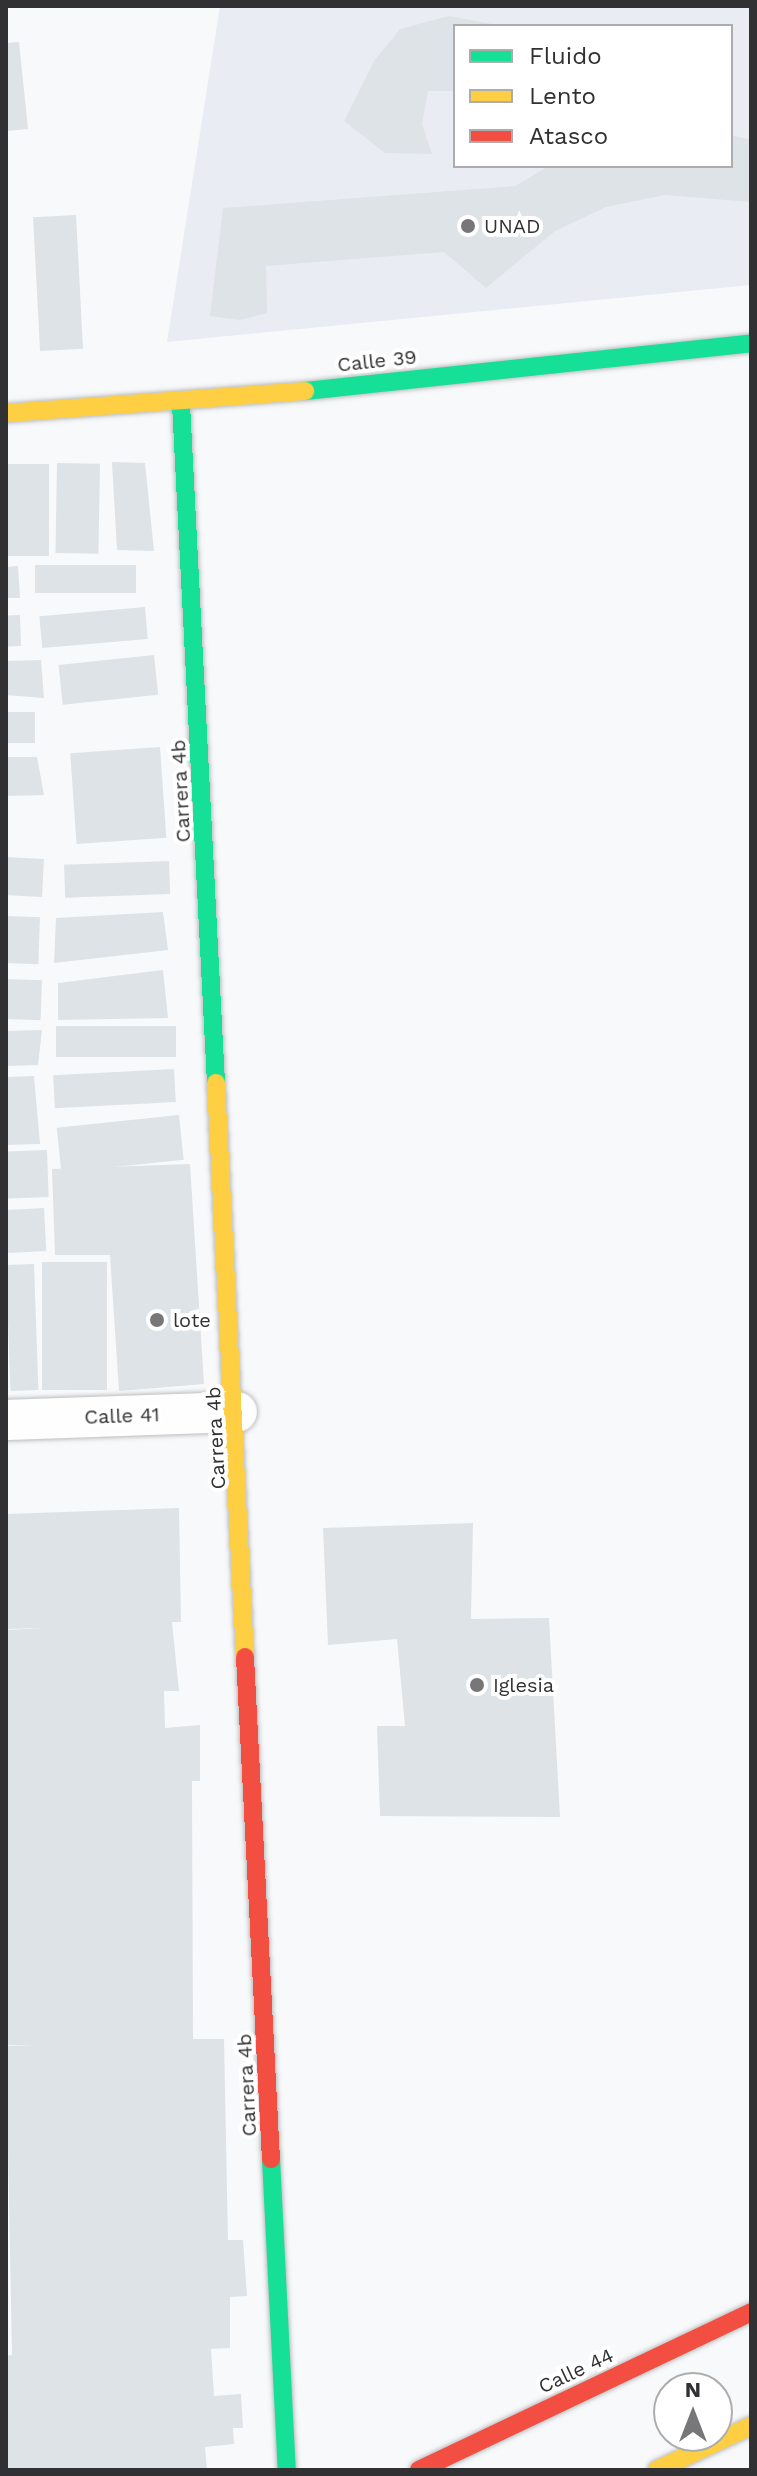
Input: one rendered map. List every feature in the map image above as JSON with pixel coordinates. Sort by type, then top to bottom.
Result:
[{"type":"street","name":"Calle 39","points":[[6,413],[181,404],[751,343]]},
{"type":"street","name":"Carrera 4b","points":[[181,404],[237,1412],[287,2470]]},
{"type":"street","name":"Calle 41","points":[[6,1420],[237,1412]]},
{"type":"street","name":"Calle 44","points":[[419,2470],[751,2312]]},
{"type":"street","points":[[657,2470],[751,2426]]},
{"type":"shaded area","name":"UNAD","points":[[220,6],[751,6],[751,285],[167,342]]},
{"type":"building","points":[[449,16],[492,24],[453,24],[453,91],[428,91],[422,124],[432,154],[385,153],[344,121],[374,61],[400,29]]},
{"type":"building","points":[[19,42],[28,129],[6,131],[6,43]]},
{"type":"building","points":[[733,136],[751,140],[751,202],[665,195],[606,207],[555,231],[486,288],[444,252],[266,266],[267,313],[240,320],[210,316],[223,208],[515,186],[546,168],[733,168]]},
{"type":"building","points":[[76,215],[83,349],[40,351],[33,217]]},
{"type":"building","points":[[112,462],[145,463],[154,551],[117,550]]},
{"type":"building","points":[[57,463],[100,464],[98,554],[55,553]]},
{"type":"building","points":[[6,464],[49,464],[49,556],[6,556]]},
{"type":"building","points":[[35,565],[136,565],[136,593],[35,593]]},
{"type":"building","points":[[18,566],[20,598],[6,598],[6,567]]},
{"type":"building","points":[[145,607],[148,639],[42,648],[39,616]]},
{"type":"building","points":[[6,615],[20,615],[21,646],[7,646]]},
{"type":"building","points":[[154,655],[158,695],[63,705],[59,665]]},
{"type":"building","points":[[41,660],[44,698],[6,695],[6,661]]},
{"type":"building","points":[[6,712],[35,712],[35,743],[6,743]]},
{"type":"building","points":[[160,747],[166,838],[77,844],[70,753]]},
{"type":"building","points":[[6,757],[37,757],[44,795],[6,796]]},
{"type":"building","points":[[6,857],[44,859],[42,897],[6,895]]},
{"type":"building","points":[[169,861],[170,894],[65,898],[64,865]]},
{"type":"building","points":[[163,912],[168,950],[54,963],[56,918]]},
{"type":"building","points":[[6,916],[40,917],[38,964],[6,963]]},
{"type":"building","points":[[163,970],[168,1018],[58,1020],[58,983]]},
{"type":"building","points":[[6,979],[42,980],[41,1020],[6,1019]]},
{"type":"building","points":[[56,1026],[176,1026],[176,1057],[56,1057]]},
{"type":"building","points":[[42,1030],[38,1065],[6,1066],[6,1031]]},
{"type":"building","points":[[174,1069],[176,1102],[55,1108],[53,1075]]},
{"type":"building","points":[[34,1076],[40,1144],[6,1145],[6,1077]]},
{"type":"building","points":[[179,1115],[184,1160],[61,1173],[57,1128]]},
{"type":"building","points":[[47,1150],[49,1197],[8,1198],[6,1151]]},
{"type":"building","name":"lote","points":[[190,1164],[204,1384],[119,1391],[110,1255],[55,1255],[52,1169]]},
{"type":"building","points":[[44,1208],[46,1251],[8,1253],[6,1210]]},
{"type":"building","points":[[42,1262],[107,1262],[107,1390],[42,1390]]},
{"type":"building","points":[[34,1264],[38,1390],[10,1391],[6,1265]]},
{"type":"building","points":[[179,1508],[181,1622],[172,1622],[179,1691],[164,1691],[165,1728],[200,1725],[200,1781],[192,1781],[193,2039],[224,2039],[228,2240],[243,2240],[247,2296],[230,2297],[230,2348],[211,2349],[214,2396],[241,2394],[243,2428],[233,2428],[234,2444],[205,2447],[207,2470],[6,2470],[6,2356],[12,2355],[6,2046],[34,2045],[6,2045],[6,1630],[46,1628],[6,1629],[6,1514]]},
{"type":"building","name":"Iglesia","points":[[473,1523],[471,1619],[549,1618],[560,1817],[380,1816],[377,1726],[405,1726],[397,1639],[328,1645],[323,1528]]},
{"type":"traffic: fast","points":[[305,391],[751,343]]},
{"type":"traffic: fast","points":[[181,404],[216,1083]]},
{"type":"traffic: fast","points":[[271,2159],[287,2470]]},
{"type":"traffic: slow","points":[[6,413],[305,391]]},
{"type":"traffic: slow","points":[[216,1083],[245,1657]]},
{"type":"traffic: slow","points":[[657,2470],[751,2426]]},
{"type":"traffic: jam","points":[[245,1657],[271,2159]]},
{"type":"traffic: jam","points":[[419,2470],[751,2312]]},
{"type":"place","name":"UNAD","points":[[468,226]]},
{"type":"place","name":"lote","points":[[157,1320]]},
{"type":"place","name":"Iglesia","points":[[477,1685]]}]
